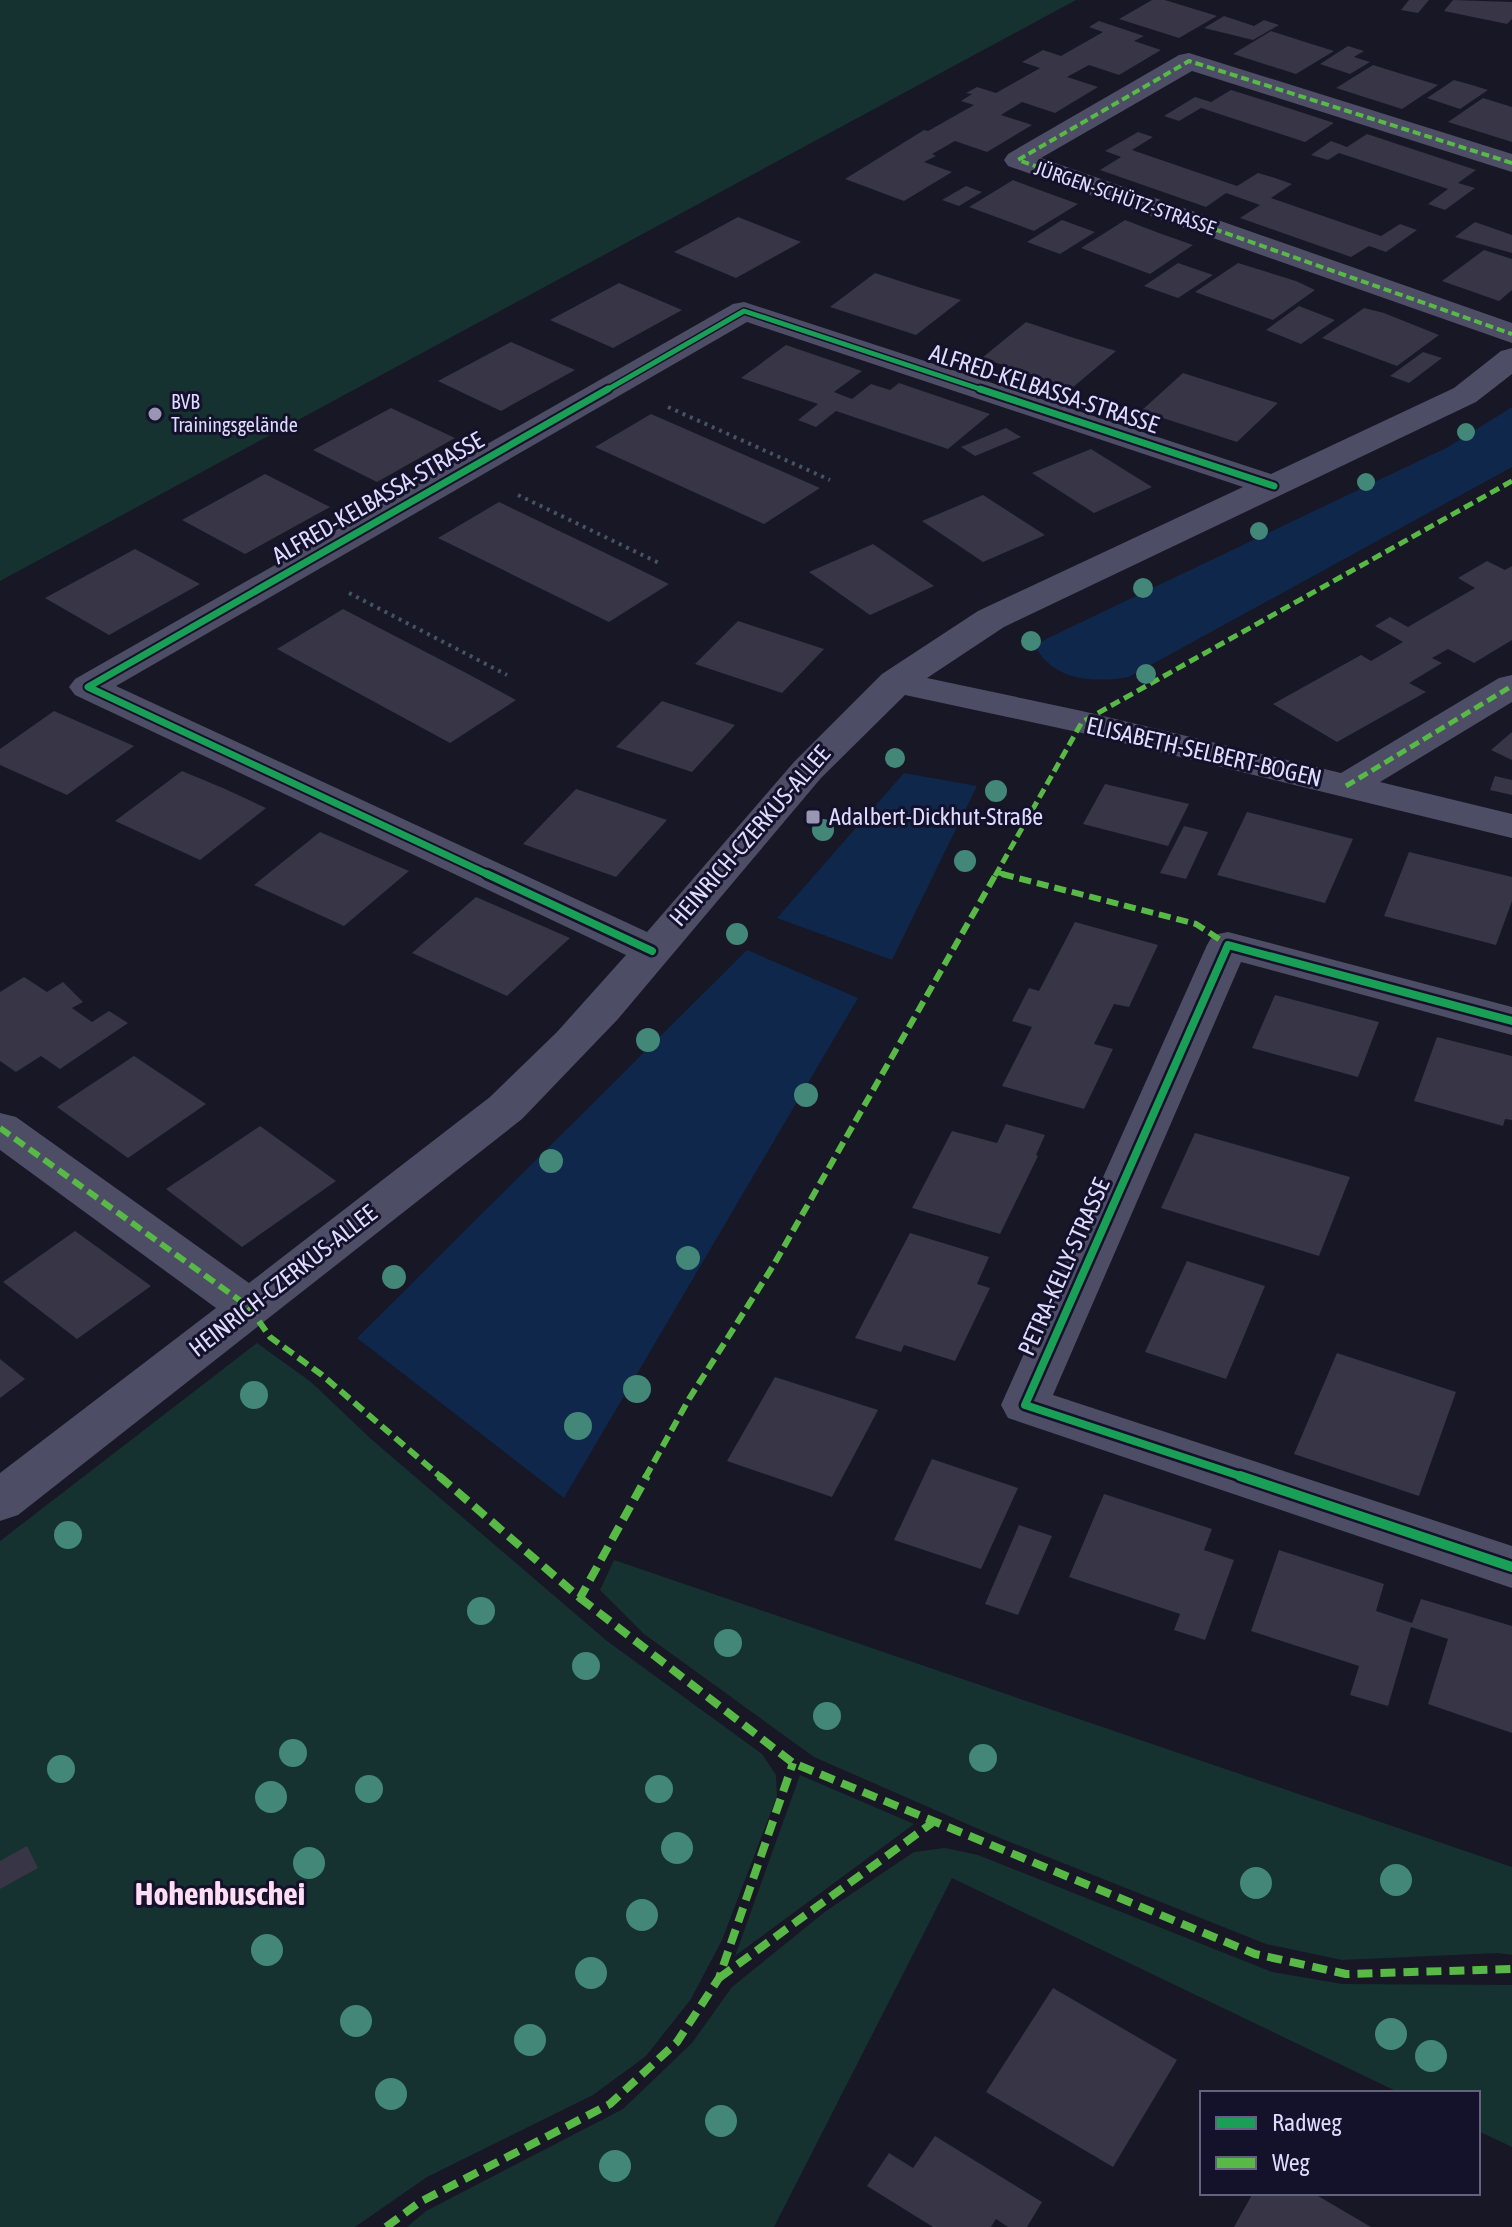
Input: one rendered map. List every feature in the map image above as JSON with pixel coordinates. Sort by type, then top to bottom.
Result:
[{"type":"street","name":"JÜRGEN-SCHÜTZ-STRASSE","points":[[1512,163],[1189,61],[1018,160],[1512,334]]},
{"type":"street","name":"ALFRED-KELBASSA-STRASSE","points":[[652,951],[88,687],[744,311],[1274,486]]},
{"type":"street","name":"HEINRICH-CZERKUS-ALLEE","points":[[0,1501],[506,1108],[558,1061],[836,737],[895,682],[942,647],[991,619],[1465,395],[1512,358]]},
{"type":"street","name":"ELISABETH-SELBERT-BOGEN","points":[[895,682],[1076,721],[1512,826]]},
{"type":"street","points":[[1346,786],[1512,686]]},
{"type":"street","name":"PETRA-KELLY-STRASSE","points":[[1512,1021],[1228,945],[1025,1405],[1512,1567]]},
{"type":"street","points":[[0,1128],[249,1307]]},
{"type":"path","points":[[616,384],[830,480]]},
{"type":"path","points":[[467,470],[659,563]]},
{"type":"path","points":[[298,567],[507,675]]},
{"type":"green space","name":"BVB Trainingsgelände","points":[[0,0],[1076,0],[0,581]]},
{"type":"green space","points":[[257,1343],[311,1382],[371,1439],[607,1641],[762,1754],[776,1775],[777,1796],[722,1940],[691,1999],[646,2056],[593,2095],[427,2177],[355,2227],[0,2227],[0,1541]]},
{"type":"green space","points":[[614,1560],[1512,1867],[1512,1955],[1498,1953],[1342,1960],[1266,1944],[990,1834],[814,1757],[644,1634],[600,1590]]},
{"type":"green space","points":[[800,1775],[914,1824],[735,1956]]},
{"type":"green space","points":[[945,1848],[978,1855],[1272,1972],[1342,1984],[1512,1985],[1512,2147],[1480,2132],[1480,2091],[1396,2091],[952,1878],[774,2227],[407,2227],[426,2211],[623,2109],[692,2043],[732,1987],[826,1911],[914,1852]]},
{"type":"water","points":[[1512,407],[1512,467],[1129,677],[1102,680],[1063,673],[1043,658],[1035,646],[1448,447]]},
{"type":"water","points":[[904,773],[977,786],[892,960],[777,918]]},
{"type":"water","points":[[747,950],[858,998],[564,1498],[357,1338]]},
{"type":"building","points":[[1152,0],[1165,0],[1217,16],[1179,38],[1119,19]]},
{"type":"building","points":[[1409,0],[1429,0],[1418,13],[1401,10]]},
{"type":"building","points":[[1453,0],[1512,2],[1512,19],[1507,24],[1444,11]]},
{"type":"building","points":[[1224,16],[1254,26],[1264,20],[1279,25],[1253,40],[1204,28]]},
{"type":"building","points":[[1099,21],[1144,36],[1134,41],[1161,50],[1119,75],[1089,65],[1067,77],[1098,87],[1055,113],[1022,102],[1001,115],[1032,125],[987,152],[955,141],[932,154],[936,156],[924,162],[952,172],[904,201],[845,179],[924,130],[928,131],[974,105],[961,101],[972,94],[966,93],[977,87],[996,93],[1040,68],[1022,62],[1043,50],[1061,56],[1103,32],[1089,27]]},
{"type":"building","points":[[1271,31],[1334,51],[1296,74],[1233,54]]},
{"type":"building","points":[[1348,46],[1364,51],[1354,57],[1370,62],[1350,74],[1320,64]]},
{"type":"building","points":[[1373,65],[1438,85],[1402,109],[1336,88]]},
{"type":"building","points":[[1454,80],[1488,90],[1460,109],[1427,98]]},
{"type":"building","points":[[1231,90],[1334,123],[1305,142],[1201,108],[1179,121],[1164,116],[1195,97],[1211,102]]},
{"type":"building","points":[[1483,98],[1512,107],[1512,142],[1448,122]]},
{"type":"building","points":[[1138,132],[1153,137],[1132,150],[1237,186],[1258,173],[1275,178],[1292,184],[1271,198],[1381,236],[1400,224],[1417,230],[1386,252],[1369,246],[1351,257],[1240,218],[1260,205],[1226,193],[1206,207],[1100,170],[1121,157],[1105,151]]},
{"type":"building","points":[[1367,134],[1476,170],[1458,183],[1475,188],[1445,210],[1428,204],[1448,189],[1339,153],[1328,160],[1311,155],[1331,141],[1347,147]]},
{"type":"building","points":[[1013,180],[1078,204],[1034,231],[969,207]]},
{"type":"building","points":[[966,186],[982,192],[959,206],[942,200]]},
{"type":"building","points":[[738,217],[801,242],[736,278],[674,252]]},
{"type":"building","points":[[1062,220],[1095,232],[1060,254],[1027,242]]},
{"type":"building","points":[[1125,220],[1193,245],[1150,274],[1081,248]]},
{"type":"building","points":[[1475,222],[1512,235],[1512,253],[1455,237]]},
{"type":"building","points":[[1484,250],[1512,259],[1512,290],[1499,301],[1442,281]]},
{"type":"building","points":[[1178,263],[1213,275],[1178,298],[1144,286]]},
{"type":"building","points":[[1238,263],[1315,290],[1273,320],[1195,292]]},
{"type":"building","points":[[875,273],[961,300],[916,335],[830,307]]},
{"type":"building","points":[[619,283],[682,310],[613,348],[550,320]]},
{"type":"building","points":[[1299,306],[1335,320],[1301,344],[1266,330]]},
{"type":"building","points":[[1364,308],[1439,335],[1397,366],[1322,338]]},
{"type":"building","points":[[1026,322],[1116,351],[1072,388],[982,358]]},
{"type":"building","points":[[511,342],[575,370],[501,411],[438,381]]},
{"type":"building","points":[[786,345],[862,371],[834,392],[852,399],[871,384],[890,390],[899,383],[990,414],[948,449],[836,411],[816,427],[798,420],[818,404],[741,378]]},
{"type":"building","points":[[1423,352],[1442,358],[1409,383],[1390,376]]},
{"type":"building","points":[[1183,373],[1278,403],[1237,442],[1141,411]]},
{"type":"building","points":[[391,408],[455,438],[377,482],[313,450]]},
{"type":"building","points":[[651,414],[820,488],[764,524],[595,447]]},
{"type":"building","points":[[1006,428],[1021,437],[975,456],[961,447]]},
{"type":"building","points":[[1091,449],[1152,487],[1094,513],[1032,473]]},
{"type":"building","points":[[265,474],[330,507],[245,554],[182,520]]},
{"type":"building","points":[[983,495],[1045,535],[983,562],[922,521]]},
{"type":"building","points":[[499,502],[669,584],[609,622],[438,538]]},
{"type":"building","points":[[873,544],[934,586],[870,615],[809,572]]},
{"type":"building","points":[[135,549],[200,584],[109,635],[45,598]]},
{"type":"building","points":[[1487,561],[1505,570],[1512,566],[1512,640],[1474,663],[1448,649],[1432,658],[1442,663],[1409,683],[1426,692],[1337,742],[1273,704],[1361,655],[1371,661],[1403,642],[1375,626],[1390,617],[1408,627],[1475,588],[1458,578]]},
{"type":"building","points":[[343,609],[516,700],[450,743],[277,649]]},
{"type":"building","points":[[738,621],[824,649],[782,693],[695,664]]},
{"type":"building","points":[[662,701],[735,725],[692,772],[616,747]]},
{"type":"building","points":[[54,711],[134,746],[67,795],[0,765],[0,749]]},
{"type":"building","points":[[1512,732],[1512,760],[1491,750]]},
{"type":"building","points":[[182,771],[266,808],[200,860],[115,821]]},
{"type":"building","points":[[1495,776],[1512,780],[1512,795],[1490,790]]},
{"type":"building","points":[[1105,784],[1189,804],[1168,846],[1083,824]]},
{"type":"building","points":[[576,789],[667,820],[616,877],[523,844]]},
{"type":"building","points":[[1247,812],[1353,839],[1325,903],[1217,875]]},
{"type":"building","points":[[1184,826],[1208,832],[1186,879],[1160,873]]},
{"type":"building","points":[[320,832],[409,871],[344,926],[254,885]]},
{"type":"building","points":[[1409,852],[1512,877],[1512,901],[1496,945],[1384,916]]},
{"type":"building","points":[[476,897],[570,938],[507,996],[412,953]]},
{"type":"building","points":[[1075,922],[1158,945],[1129,1007],[1114,1004],[1094,1044],[1113,1049],[1084,1109],[1002,1086],[1032,1027],[1012,1021],[1029,988],[1039,991]]},
{"type":"building","points":[[24,977],[47,992],[63,982],[83,1002],[72,1008],[92,1022],[109,1011],[128,1023],[60,1069],[41,1056],[16,1072],[0,1061],[0,992]]},
{"type":"building","points":[[1275,995],[1379,1022],[1358,1077],[1252,1048]]},
{"type":"building","points":[[1437,1037],[1512,1056],[1512,1120],[1505,1119],[1503,1126],[1414,1101]]},
{"type":"building","points":[[134,1056],[206,1104],[128,1158],[57,1107]]},
{"type":"building","points":[[1006,1124],[1045,1135],[1000,1234],[912,1208],[952,1131],[997,1143]]},
{"type":"building","points":[[260,1126],[336,1181],[242,1247],[166,1189]]},
{"type":"building","points":[[1195,1133],[1350,1177],[1319,1256],[1161,1208]]},
{"type":"building","points":[[75,1231],[151,1286],[77,1339],[3,1282]]},
{"type":"building","points":[[910,1233],[989,1257],[977,1284],[990,1288],[955,1361],[904,1345],[901,1352],[855,1338]]},
{"type":"building","points":[[1187,1261],[1265,1286],[1226,1379],[1145,1352]]},
{"type":"building","points":[[1337,1353],[1456,1392],[1419,1496],[1294,1454]]},
{"type":"building","points":[[0,1359],[25,1379],[0,1398]]},
{"type":"building","points":[[775,1377],[878,1410],[832,1497],[727,1461]]},
{"type":"building","points":[[932,1459],[1018,1488],[981,1569],[894,1540]]},
{"type":"building","points":[[1104,1494],[1212,1529],[1204,1550],[1234,1560],[1205,1640],[1174,1630],[1180,1614],[1069,1577]]},
{"type":"building","points":[[1019,1525],[1052,1536],[1018,1615],[985,1604]]},
{"type":"building","points":[[1279,1550],[1384,1584],[1376,1611],[1412,1623],[1421,1599],[1512,1626],[1512,1733],[1428,1704],[1448,1639],[1411,1627],[1388,1706],[1350,1695],[1359,1666],[1251,1631]]},
{"type":"building","points":[[27,1846],[38,1868],[0,1889],[0,1861]]},
{"type":"building","points":[[1053,1988],[1177,2060],[1113,2167],[986,2092]]},
{"type":"building","points":[[935,2136],[1042,2202],[1027,2227],[1008,2227],[996,2219],[991,2227],[933,2227],[867,2186],[889,2153],[913,2168]]},
{"type":"building","points":[[1252,2195],[1316,2195],[1371,2227],[1234,2227]]},
{"type":"marked path","points":[[1512,163],[1189,61],[1018,160],[1512,334]]},
{"type":"marked path","points":[[0,1128],[249,1307],[270,1337],[322,1375],[580,1598],[689,1399],[773,1266],[1082,722],[1512,481]]},
{"type":"marked path","points":[[1346,786],[1512,686]]},
{"type":"marked path","points":[[996,872],[1196,924],[1228,945]]},
{"type":"marked path","points":[[580,1598],[793,1763],[1255,1954],[1346,1974],[1512,1969]]},
{"type":"marked path","points":[[386,2227],[420,2202],[610,2104],[677,2042],[719,1978],[793,1763]]},
{"type":"marked path","points":[[719,1978],[932,1823]]},
{"type":"cycle path","points":[[652,951],[88,687],[744,311],[1274,486]]},
{"type":"cycle path","points":[[1512,1021],[1228,945],[1025,1405],[1512,1567]]},
{"type":"place","name":"BVB Trainingsgelände","points":[[155,414]]},
{"type":"place","name":"Adalbert-Dickhut-Straße","points":[[813,817]]},
{"type":"district","name":"Hohenbuschei","points":[[220,1894]]}]
